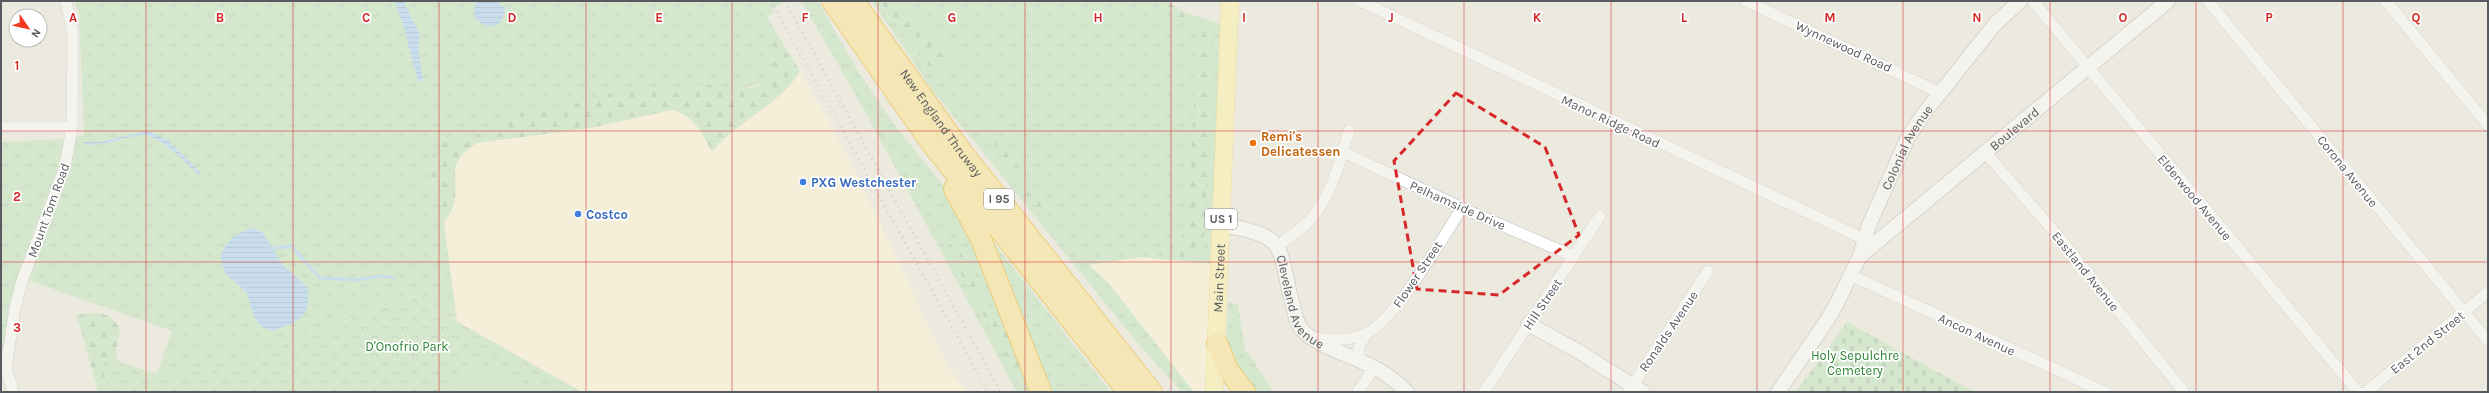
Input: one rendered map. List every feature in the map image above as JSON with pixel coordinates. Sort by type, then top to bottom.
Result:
[{"type":"highway","name":"New England Thruway","points":[[832,1],[868,56],[953,171],[1128,392]]},
{"type":"highway","name":"New England Thruway","points":[[854,1],[962,152],[1152,392]]},
{"type":"highway","points":[[868,56],[961,200],[974,225],[1042,392]]},
{"type":"highway","points":[[1217,343],[1228,370],[1245,392]]},
{"type":"main road","name":"Main Street","points":[[1214,392],[1230,1]]},
{"type":"street","name":"Mount Tom Road","points":[[13,392],[3,368],[11,329],[22,281],[59,184],[72,128],[73,33],[66,1]]},
{"type":"street","name":"Manor Ridge Road","points":[[1360,1],[1864,239]]},
{"type":"street","name":"Wynnewood Road","points":[[1746,1],[1940,93]]},
{"type":"street","name":"Colonial Avenue","points":[[1778,392],[1830,316],[1860,256],[1864,239],[1898,157],[1916,125],[1995,24],[2020,1]]},
{"type":"street","name":"Elderwood Avenue","points":[[2033,1],[2358,392]]},
{"type":"street","name":"Boulevard","points":[[1860,256],[2168,1]]},
{"type":"street","name":"Corona Avenue","points":[[2208,1],[2488,341]]},
{"type":"street","points":[[2386,1],[2488,125]]},
{"type":"street","points":[[1,127],[72,128]]},
{"type":"street","points":[[1278,246],[1309,221],[1319,210],[1343,152],[1349,130]]},
{"type":"street","name":"Pelhamside Drive","points":[[1343,152],[1462,208],[1573,256]]},
{"type":"street","name":"Eastland Avenue","points":[[1985,152],[2058,236],[2184,392]]},
{"type":"street","name":"Flower Street","points":[[1313,338],[1338,340],[1366,334],[1376,328],[1398,305],[1462,208]]},
{"type":"street","name":"Hill Street","points":[[1484,392],[1600,216]]},
{"type":"street","name":"Cleveland Avenue","points":[[1220,225],[1266,237],[1278,246],[1296,318],[1302,330],[1313,338],[1374,367],[1407,392]]},
{"type":"street","name":"Ronalds Avenue","points":[[1634,390],[1708,271]]},
{"type":"street","name":"Ancon Avenue","points":[[1850,275],[2105,392]]},
{"type":"street","name":"East 2nd Street","points":[[2366,392],[2488,292]]},
{"type":"street","points":[[1528,324],[1576,350],[1634,390]]},
{"type":"street","points":[[1359,360],[1359,347],[1366,334]]},
{"type":"street","points":[[1358,392],[1374,367]]},
{"type":"highlighted area","points":[[1456,93],[1545,147],[1579,235],[1499,295],[1417,289],[1394,161]]},
{"type":"shaded area","points":[[800,71],[848,157],[948,366],[967,392],[582,392],[457,321],[436,162],[455,146],[739,90]]},
{"type":"shaded area","points":[[1140,257],[1214,264],[1204,392],[1194,392],[1186,384],[1110,285],[1088,265]]},
{"type":"green space","points":[[74,1],[785,1],[772,9],[774,12],[767,17],[800,71],[739,90],[455,146],[436,162],[457,321],[411,296],[213,370],[157,374],[172,331],[19,277],[3,347],[1,347],[1,142],[64,139],[84,135],[79,13]]},
{"type":"green space","points":[[801,1],[818,1],[856,68],[893,123],[951,195],[970,232],[1034,392],[1017,392],[857,97]]},
{"type":"green space","points":[[872,1],[1167,1],[1183,12],[1228,26],[1214,264],[1140,257],[1089,265],[1110,285],[1194,392],[1182,392],[1141,347],[932,90]]},
{"type":"green space","points":[[880,1],[896,1],[910,18],[950,47],[955,55],[943,67],[927,66]]},
{"type":"green space","points":[[1153,1],[1167,1],[1183,12],[1211,21],[1214,33],[1203,254],[1199,259],[1156,255],[1166,251],[1187,231],[1196,65],[1202,33],[1197,22],[1177,18]]},
{"type":"green space","points":[[766,25],[800,71],[792,83],[782,93],[733,131],[712,152],[697,126],[687,116],[672,110],[590,128],[477,143],[460,157],[457,164],[455,170],[454,204],[444,223],[437,199],[425,169],[432,156],[446,141],[458,136],[475,136],[500,120],[516,114],[565,106],[630,89],[643,88],[669,91],[703,85],[732,88],[748,88],[755,86],[762,83],[768,77],[774,64],[773,52]]},
{"type":"green space","points":[[990,121],[1037,196],[1049,223],[1022,189],[987,133],[984,122]]},
{"type":"green space","points":[[940,235],[961,253],[975,275],[984,300],[1001,321],[1020,357],[1024,386],[1015,382],[1008,362]]},
{"type":"green space","points":[[990,238],[1111,392],[1050,392]]},
{"type":"green space","name":"D'Onofrio Park","points":[[411,296],[582,392],[107,392],[101,356],[157,374],[213,370]]},
{"type":"green space","points":[[1228,302],[1238,304],[1245,351],[1249,353],[1273,392],[1254,392],[1226,356]]},
{"type":"green space","points":[[96,313],[106,315],[116,322],[120,329],[116,351],[118,361],[129,369],[235,392],[98,392],[81,329],[75,314]]},
{"type":"green space","name":"Holy Sepulchre Cemetery","points":[[1847,322],[1974,392],[1796,392]]},
{"type":"green space","points":[[477,361],[543,392],[453,392],[470,363]]},
{"type":"water","points":[[395,1],[403,1],[420,35],[418,46],[423,80],[418,82],[404,28]]},
{"type":"water","points":[[478,1],[497,1],[505,8],[504,15],[498,24],[494,26],[485,25],[475,18],[474,8]]},
{"type":"water","points":[[147,131],[170,141],[170,143],[201,173],[199,175],[170,148],[150,136],[136,136],[92,145],[83,144],[83,142],[99,142]]},
{"type":"water","points":[[254,228],[263,233],[283,265],[308,288],[305,313],[296,321],[273,331],[262,327],[255,319],[246,292],[226,274],[220,257],[225,246],[237,234]]},
{"type":"waterway","points":[[269,249],[291,246],[320,278],[355,280],[382,276],[394,278]]},
{"type":"railway","points":[[771,1],[988,392]]},
{"type":"railway","points":[[785,1],[1001,392]]},
{"type":"place","name":"Remi's Delicatessen","points":[[1253,143]]},
{"type":"place","name":"PXG Westchester","points":[[803,182]]},
{"type":"place","name":"Costco","points":[[578,214]]}]
